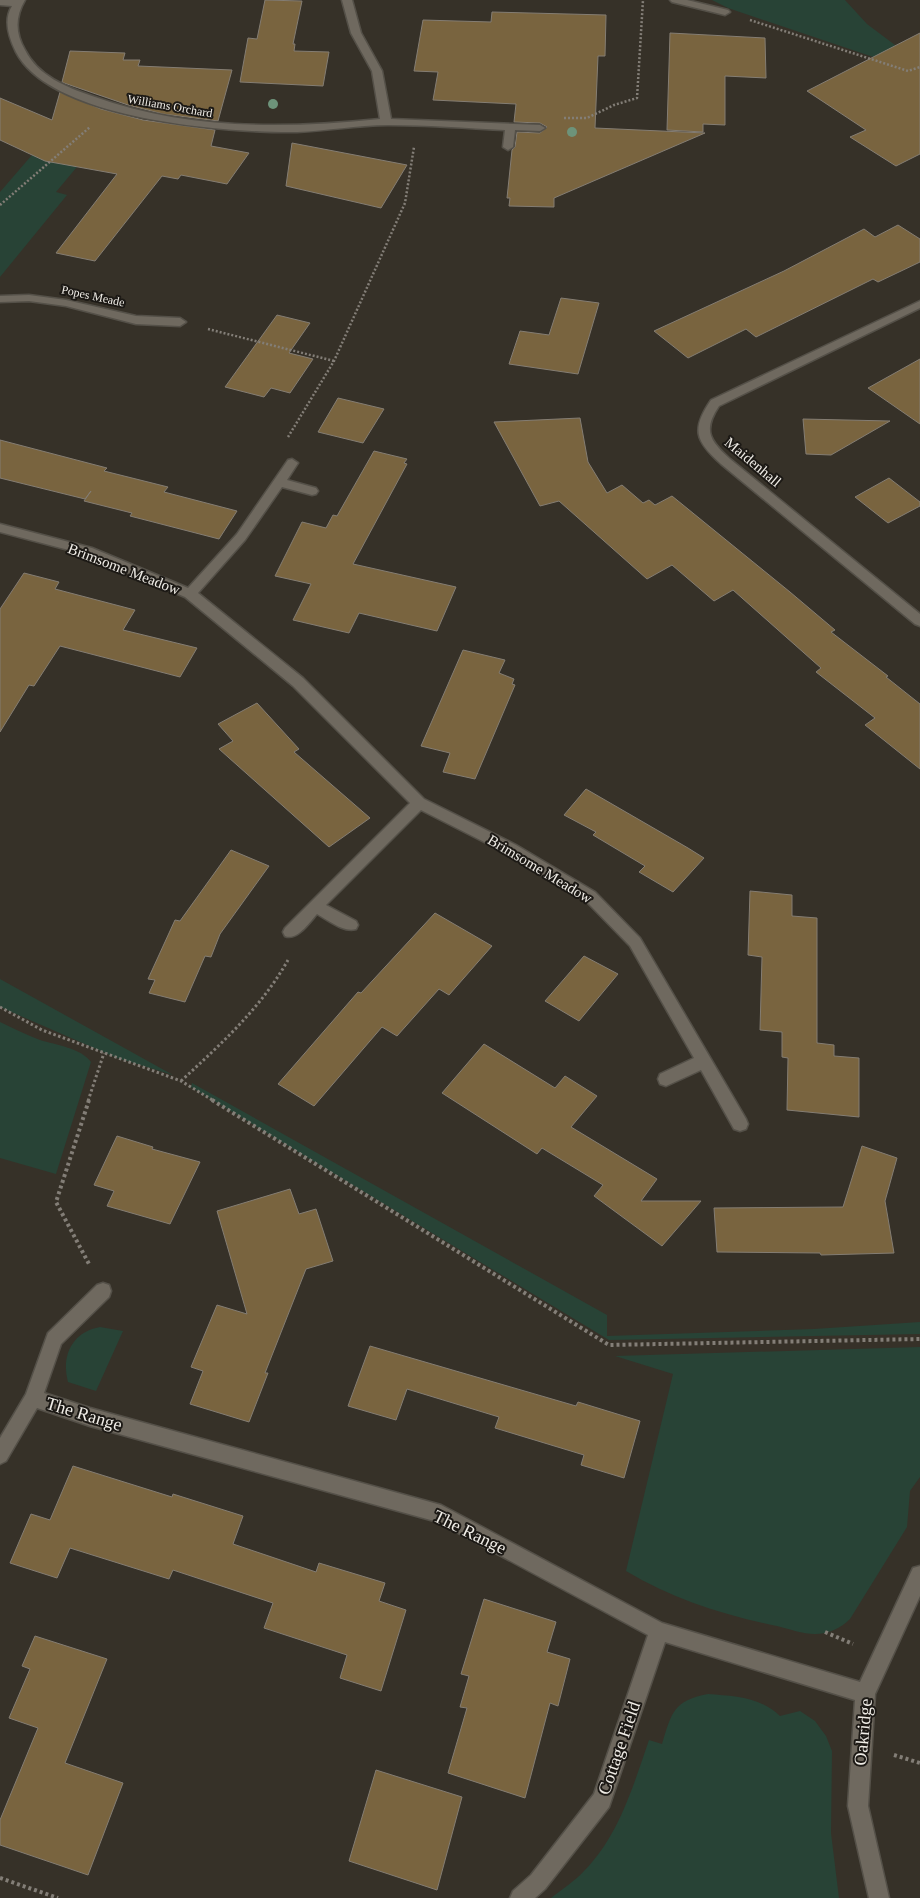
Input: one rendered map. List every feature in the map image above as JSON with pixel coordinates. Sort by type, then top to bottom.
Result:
[{"type":"street","points":[[351,0],[356,32],[377,71],[386,122]]},
{"type":"street","points":[[675,0],[689,1],[725,12]]},
{"type":"street","name":"Williams Orchard","points":[[0,2],[19,2]]},
{"type":"street","name":"Williams Orchard","points":[[19,2],[12,13],[14,34],[22,56],[38,74],[61,88],[112,108],[197,125],[288,129],[386,122],[540,128]]},
{"type":"street","points":[[508,147],[510,127]]},
{"type":"street","name":"Popes Meade","points":[[0,299],[29,298],[66,303],[136,320],[180,322]]},
{"type":"street","name":"Maidenhall","points":[[920,304],[715,403],[707,413],[702,435],[707,445],[734,469],[920,621]]},
{"type":"street","name":"Brimsome Meadow","points":[[190,594],[241,537],[292,463]]},
{"type":"street","points":[[279,482],[312,491]]},
{"type":"street","name":"Brimsome Meadow","points":[[0,528],[88,551],[190,594],[298,682],[419,803],[511,849],[590,896],[635,942],[740,1124]]},
{"type":"street","points":[[290,932],[419,803]]},
{"type":"street","points":[[315,906],[351,925]]},
{"type":"street","points":[[666,1079],[704,1061]]},
{"type":"street","name":"The Range","points":[[0,1455],[33,1398],[54,1339],[103,1291]]},
{"type":"street","name":"The Range","points":[[33,1398],[90,1417],[441,1514],[660,1631],[865,1693]]},
{"type":"street","name":"Oakridge","points":[[879,1898],[858,1806],[865,1693],[920,1575]]},
{"type":"street","name":"Cottage Field","points":[[520,1898],[538,1882],[602,1800],[660,1631]]},
{"type":"path","points":[[556,118],[587,118],[614,105],[637,98],[643,0]]},
{"type":"path","points":[[725,12],[908,71],[920,67]]},
{"type":"path","points":[[0,205],[112,108]]},
{"type":"path","points":[[285,442],[334,361],[405,203],[419,124]]},
{"type":"path","points":[[180,322],[334,361]]},
{"type":"path","points":[[181,1081],[232,1034],[255,1010],[276,982],[289,957],[290,932]]},
{"type":"path","points":[[0,1006],[42,1030],[181,1081],[609,1345],[920,1339]]},
{"type":"path","points":[[103,1291],[56,1202],[104,1053]]},
{"type":"path","points":[[892,1755],[920,1763]]},
{"type":"path","points":[[0,1878],[58,1898]]},
{"type":"green space","points":[[712,0],[845,0],[867,24],[899,48],[906,68],[728,8]]},
{"type":"green space","points":[[102,137],[56,192],[67,195],[0,277],[0,192],[32,155]]},
{"type":"green space","points":[[0,979],[173,1075],[117,1058],[0,1007]]},
{"type":"green space","points":[[0,1022],[40,1040],[75,1050],[87,1057],[91,1062],[56,1174],[0,1158]]},
{"type":"green space","points":[[192,1083],[607,1315],[607,1336],[814,1329],[920,1322],[920,1334],[609,1340],[191,1087]]},
{"type":"green space","points":[[100,1327],[123,1331],[96,1391],[68,1382],[66,1363],[71,1347],[76,1340],[82,1334]]},
{"type":"green space","points":[[920,1347],[920,1477],[910,1491],[907,1527],[850,1619],[838,1628],[825,1633],[801,1632],[737,1617],[699,1605],[662,1590],[626,1571],[673,1374],[615,1356]]},
{"type":"green space","points":[[708,1694],[756,1701],[780,1716],[800,1711],[815,1721],[826,1736],[832,1751],[831,1833],[839,1898],[551,1898],[580,1875],[607,1842],[624,1810],[649,1740],[662,1744],[668,1724],[681,1704],[687,1700]]},
{"type":"building","points":[[265,0],[302,1],[293,44],[295,44],[294,51],[329,52],[323,86],[240,82],[248,38],[257,39]]},
{"type":"building","points":[[492,12],[606,15],[605,56],[598,56],[595,128],[705,133],[554,198],[554,207],[509,206],[510,198],[507,198],[512,150],[515,147],[517,132],[540,133],[547,127],[540,123],[514,122],[516,104],[433,100],[438,72],[414,71],[423,20],[491,22]]},
{"type":"building","points":[[670,33],[765,38],[766,78],[725,76],[725,125],[703,124],[703,132],[667,130]]},
{"type":"building","points":[[920,33],[920,154],[896,166],[850,137],[866,130],[807,91]]},
{"type":"building","points":[[70,51],[125,53],[123,60],[140,60],[138,66],[232,70],[218,121],[163,114],[128,105],[64,83],[62,82]]},
{"type":"building","points":[[60,92],[101,109],[143,120],[215,130],[211,146],[249,153],[227,184],[181,175],[178,179],[162,176],[95,261],[56,253],[117,174],[45,161],[0,140],[0,98],[52,120]]},
{"type":"building","points":[[292,143],[407,165],[381,208],[286,186]]},
{"type":"building","points":[[898,225],[920,239],[920,262],[878,282],[873,279],[756,337],[746,329],[688,358],[654,331],[784,271],[864,229],[875,237]]},
{"type":"building","points":[[561,298],[599,303],[578,374],[509,364],[520,331],[549,335]]},
{"type":"building","points":[[277,315],[310,323],[289,353],[313,359],[290,393],[271,388],[264,397],[225,387]]},
{"type":"building","points":[[920,359],[920,424],[868,388]]},
{"type":"building","points":[[338,398],[384,409],[363,443],[318,432]]},
{"type":"building","points":[[580,418],[588,462],[607,493],[622,485],[643,503],[649,500],[655,505],[672,496],[790,592],[835,630],[831,632],[888,676],[886,677],[920,704],[920,769],[865,725],[875,718],[816,672],[821,668],[733,590],[714,601],[672,565],[647,579],[559,501],[540,506],[494,422]]},
{"type":"building","points":[[803,419],[890,421],[831,455],[806,454]]},
{"type":"building","points":[[0,440],[107,468],[104,471],[168,487],[164,492],[237,511],[219,539],[130,516],[132,513],[84,501],[91,491],[85,499],[0,478]]},
{"type":"building","points":[[374,451],[407,459],[404,463],[407,464],[353,564],[456,587],[437,631],[359,613],[349,633],[293,620],[311,584],[275,576],[302,522],[326,528],[333,515],[337,516]]},
{"type":"building","points":[[889,478],[920,502],[920,506],[888,523],[855,497]]},
{"type":"building","points":[[24,573],[59,582],[55,589],[135,610],[123,630],[197,648],[180,677],[60,646],[34,686],[29,685],[0,732],[0,609]]},
{"type":"building","points":[[463,650],[505,660],[499,673],[514,679],[512,684],[515,685],[475,779],[443,772],[450,753],[421,746]]},
{"type":"building","points":[[257,703],[299,749],[294,752],[370,818],[329,847],[219,749],[233,741],[218,724]]},
{"type":"building","points":[[586,789],[704,858],[673,892],[639,872],[645,866],[593,835],[596,832],[564,815]]},
{"type":"building","points":[[231,850],[269,866],[220,934],[211,957],[205,956],[185,1002],[149,993],[155,980],[148,979],[175,920],[180,921]]},
{"type":"building","points":[[750,891],[792,895],[792,916],[817,918],[817,1043],[834,1045],[834,1056],[859,1058],[859,1117],[787,1110],[788,1058],[782,1057],[782,1032],[760,1030],[762,957],[748,955]]},
{"type":"building","points":[[435,913],[492,946],[449,995],[439,989],[397,1036],[382,1027],[314,1106],[278,1084],[358,992],[361,993]]},
{"type":"building","points":[[584,956],[618,974],[579,1021],[545,1001]]},
{"type":"building","points":[[484,1044],[555,1088],[565,1076],[597,1096],[571,1127],[657,1179],[641,1201],[701,1201],[662,1246],[594,1196],[603,1185],[542,1148],[537,1154],[442,1093]]},
{"type":"building","points":[[117,1136],[153,1147],[152,1149],[200,1162],[170,1224],[107,1206],[114,1191],[94,1185]]},
{"type":"building","points":[[862,1146],[897,1158],[885,1201],[894,1253],[821,1255],[820,1253],[717,1252],[714,1208],[843,1207]]},
{"type":"building","points":[[290,1189],[299,1214],[316,1209],[333,1261],[306,1269],[265,1373],[268,1373],[249,1422],[190,1404],[203,1371],[191,1367],[217,1305],[247,1314],[217,1211]]},
{"type":"building","points":[[370,1346],[576,1406],[578,1402],[640,1421],[624,1478],[581,1465],[584,1455],[495,1428],[499,1417],[407,1389],[396,1420],[348,1406]]},
{"type":"building","points":[[73,1466],[172,1497],[173,1494],[243,1516],[233,1544],[316,1572],[319,1563],[385,1583],[379,1601],[406,1610],[381,1691],[340,1678],[347,1655],[264,1628],[273,1603],[173,1570],[169,1579],[70,1548],[57,1578],[10,1563],[31,1514],[50,1520]]},
{"type":"building","points":[[484,1599],[556,1622],[547,1652],[570,1659],[558,1706],[550,1703],[525,1798],[448,1773],[467,1708],[460,1707],[469,1676],[461,1674]]},
{"type":"building","points":[[35,1636],[107,1659],[65,1763],[123,1783],[88,1875],[0,1845],[0,1820],[38,1728],[9,1718],[30,1669],[22,1666]]},
{"type":"building","points":[[376,1770],[462,1797],[437,1890],[349,1861]]}]
